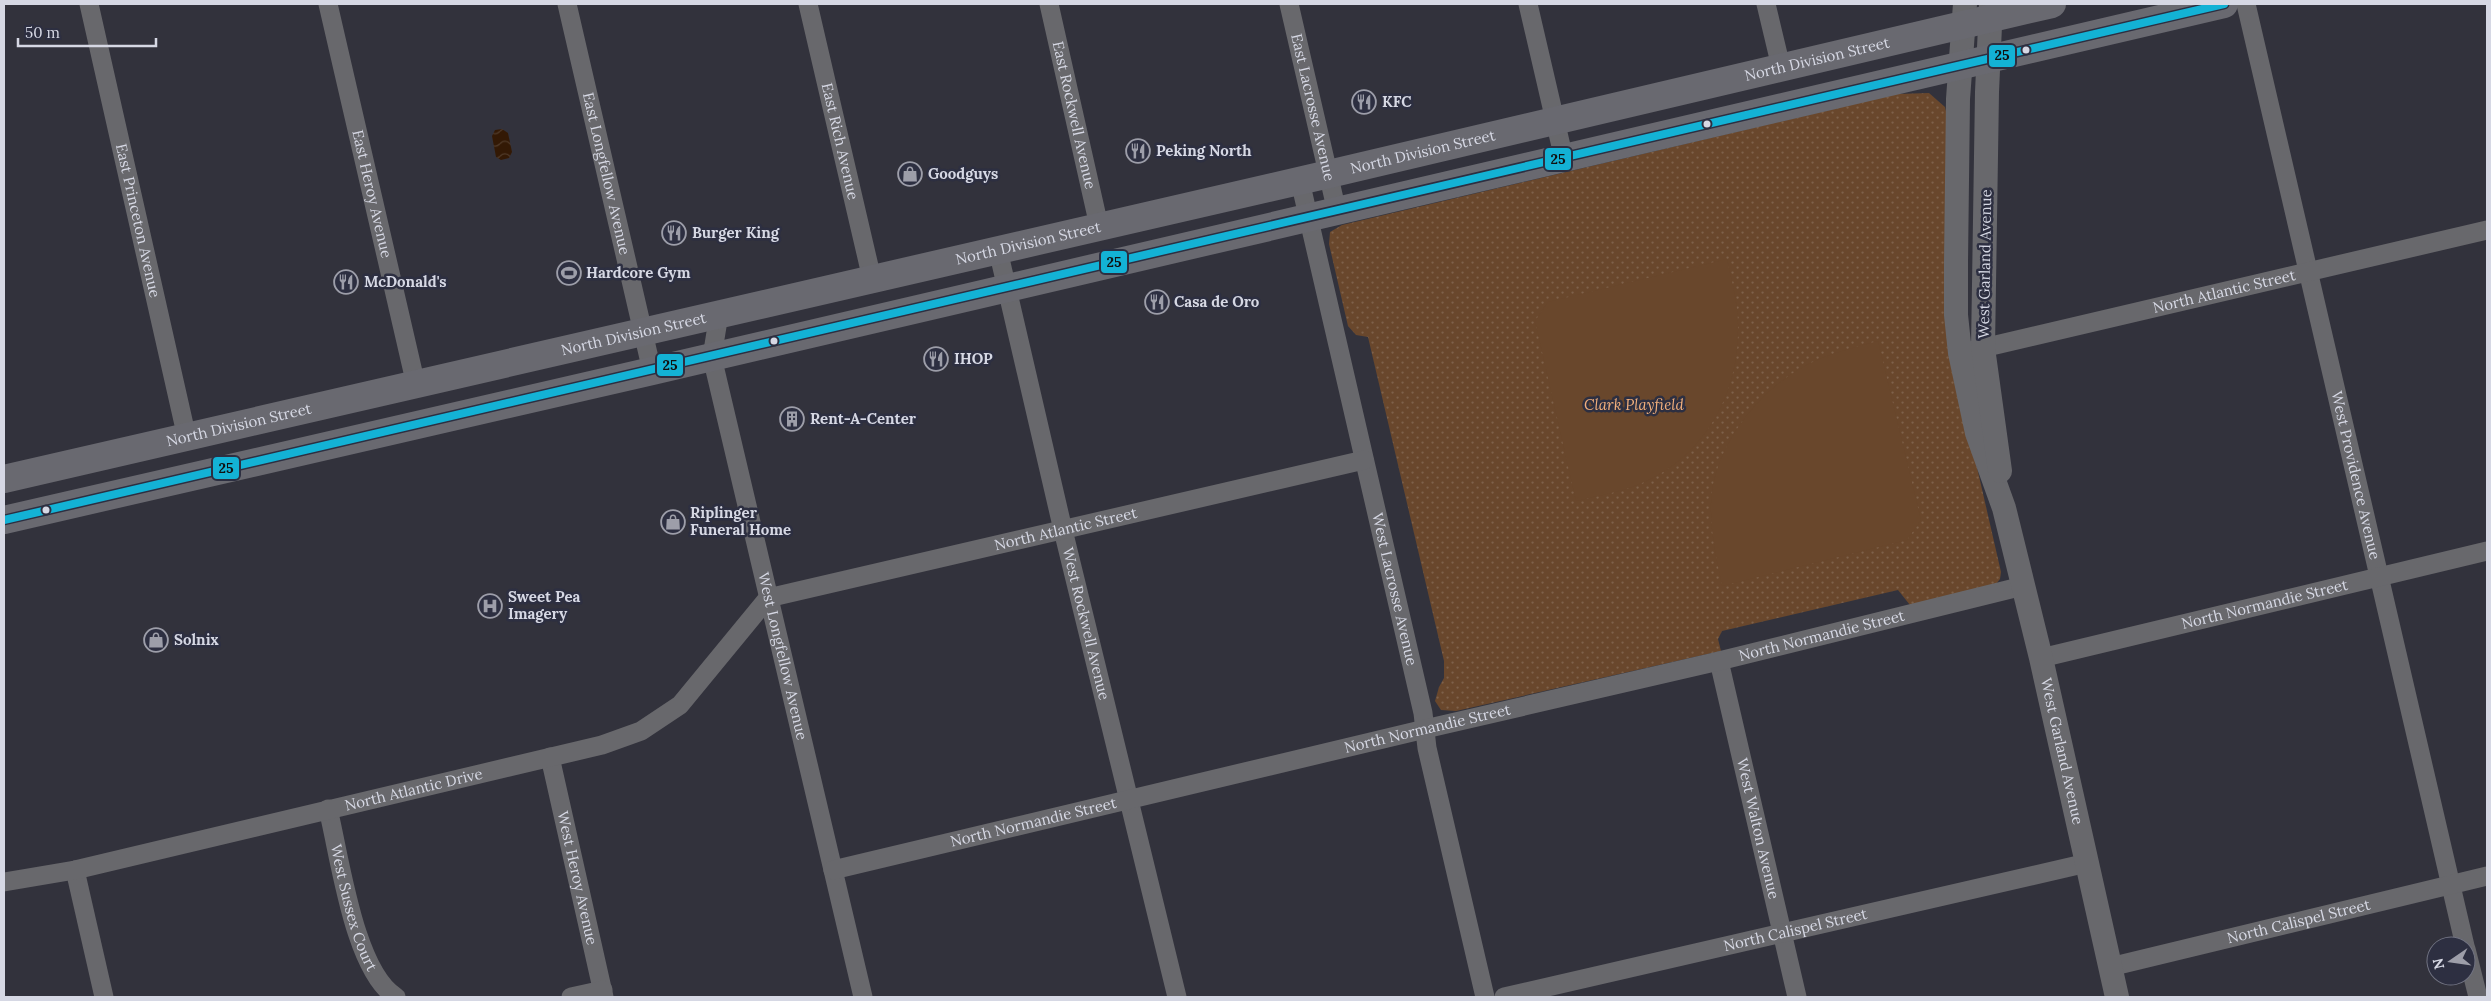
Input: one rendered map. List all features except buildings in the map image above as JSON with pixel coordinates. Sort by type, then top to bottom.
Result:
[{"type":"main road","name":"North Division Street","points":[[4,479],[1555,121],[1781,67],[1964,14],[2052,4]]},
{"type":"main road","points":[[4,520],[712,358],[2224,4]]},
{"type":"main road","points":[[427,423],[426,415],[432,404],[471,393],[532,358]]},
{"type":"street","name":"East Princeton Avenue","points":[[88,4],[187,438]]},
{"type":"street","name":"East Heroy Avenue","points":[[328,4],[416,385]]},
{"type":"street","name":"East Longfellow Avenue","points":[[567,4],[652,371]]},
{"type":"street","name":"East Rich Avenue","points":[[808,4],[872,279]]},
{"type":"street","name":"East Rockwell Avenue","points":[[1049,4],[1099,226]]},
{"type":"street","name":"East Lacrosse Avenue","points":[[1289,4],[1337,212]]},
{"type":"street","points":[[1528,4],[1564,159]]},
{"type":"street","points":[[1766,4],[1781,67]]},
{"type":"street","name":"West Providence Avenue","points":[[2246,4],[2463,936]]},
{"type":"street","name":"West Garland Avenue","points":[[1991,11],[1987,92],[1983,348],[1988,394],[1996,428],[2004,508]]},
{"type":"street","name":"West Garland Avenue","points":[[1964,14],[1958,99],[1956,262],[1956,314],[1960,353],[1977,433],[2004,508],[2041,658],[2117,997]]},
{"type":"street","name":"West Lacrosse Avenue","points":[[1300,181],[1421,704],[1426,748],[1485,997]]},
{"type":"street","name":"North Atlantic Street","points":[[1960,353],[2487,230]]},
{"type":"street","name":"West Rockwell Avenue","points":[[998,250],[1063,530],[1177,997]]},
{"type":"street","name":"West Longfellow Avenue","points":[[719,314],[712,358],[863,997]]},
{"type":"street","name":"North Atlantic Street","points":[[768,598],[1364,460]]},
{"type":"street","name":"North Normandie Street","points":[[2041,658],[2487,551]]},
{"type":"street","name":"North Normandie Street","points":[[833,870],[1424,729],[1719,661],[2023,586]]},
{"type":"street","name":"North Atlantic Drive","points":[[4,882],[74,870],[602,745],[641,731],[680,705],[768,598]]},
{"type":"street","name":"West Walton Avenue","points":[[1719,661],[1797,997]]},
{"type":"street","name":"West Heroy Avenue","points":[[550,757],[604,994]]},
{"type":"street","name":"West Sussex Court","points":[[328,809],[359,941],[371,970],[389,993],[396,997]]},
{"type":"street","name":"North Calispel Street","points":[[1504,997],[2087,863]]},
{"type":"street","points":[[74,870],[104,997]]},
{"type":"street","name":"North Calispel Street","points":[[2110,967],[2487,876]]},
{"type":"street","points":[[571,997],[604,994]]},
{"type":"green space","name":"Clark Playfield","points":[[1929,93],[1945,107],[1949,124],[1959,389],[2001,572],[2000,579],[1996,584],[1910,605],[1898,590],[1722,631],[1718,639],[1721,651],[1456,711],[1441,710],[1435,701],[1444,678],[1444,661],[1368,337],[1356,335],[1348,326],[1329,244],[1330,232],[1342,225],[1897,94]]},
{"type":"green space","points":[[1727,259],[1737,313],[1736,355],[1732,379],[1724,401],[1713,422],[1699,441],[1664,472],[1626,489],[1576,501],[1535,321],[1548,302]]},
{"type":"green space","points":[[1878,341],[1921,520],[1907,540],[1722,586],[1713,535],[1711,503],[1720,463],[1740,424],[1769,392],[1803,367],[1830,355]]},
{"type":"water","points":[[502,129],[508,133],[512,152],[509,158],[501,160],[496,157],[492,136],[495,130]]},
{"type":"transit line","name":"25","points":[[4,520],[2224,4]]},
{"type":"place","name":"KFC","points":[[1364,102]]},
{"type":"place","name":"Peking North","points":[[1138,151]]},
{"type":"place","name":"Goodguys","points":[[910,174]]},
{"type":"place","name":"Burger King","points":[[674,233]]},
{"type":"place","name":"Hardcore Gym","points":[[569,273]]},
{"type":"place","name":"McDonald's","points":[[346,282]]},
{"type":"place","name":"Casa de Oro","points":[[1157,302]]},
{"type":"place","name":"IHOP","points":[[936,359]]},
{"type":"place","name":"Rent-A-Center","points":[[792,419]]},
{"type":"place","name":"Riplinger Funeral Home","points":[[673,522]]},
{"type":"place","name":"Sweet Pea Imagery","points":[[490,606]]},
{"type":"place","name":"Solnix","points":[[156,640]]}]
